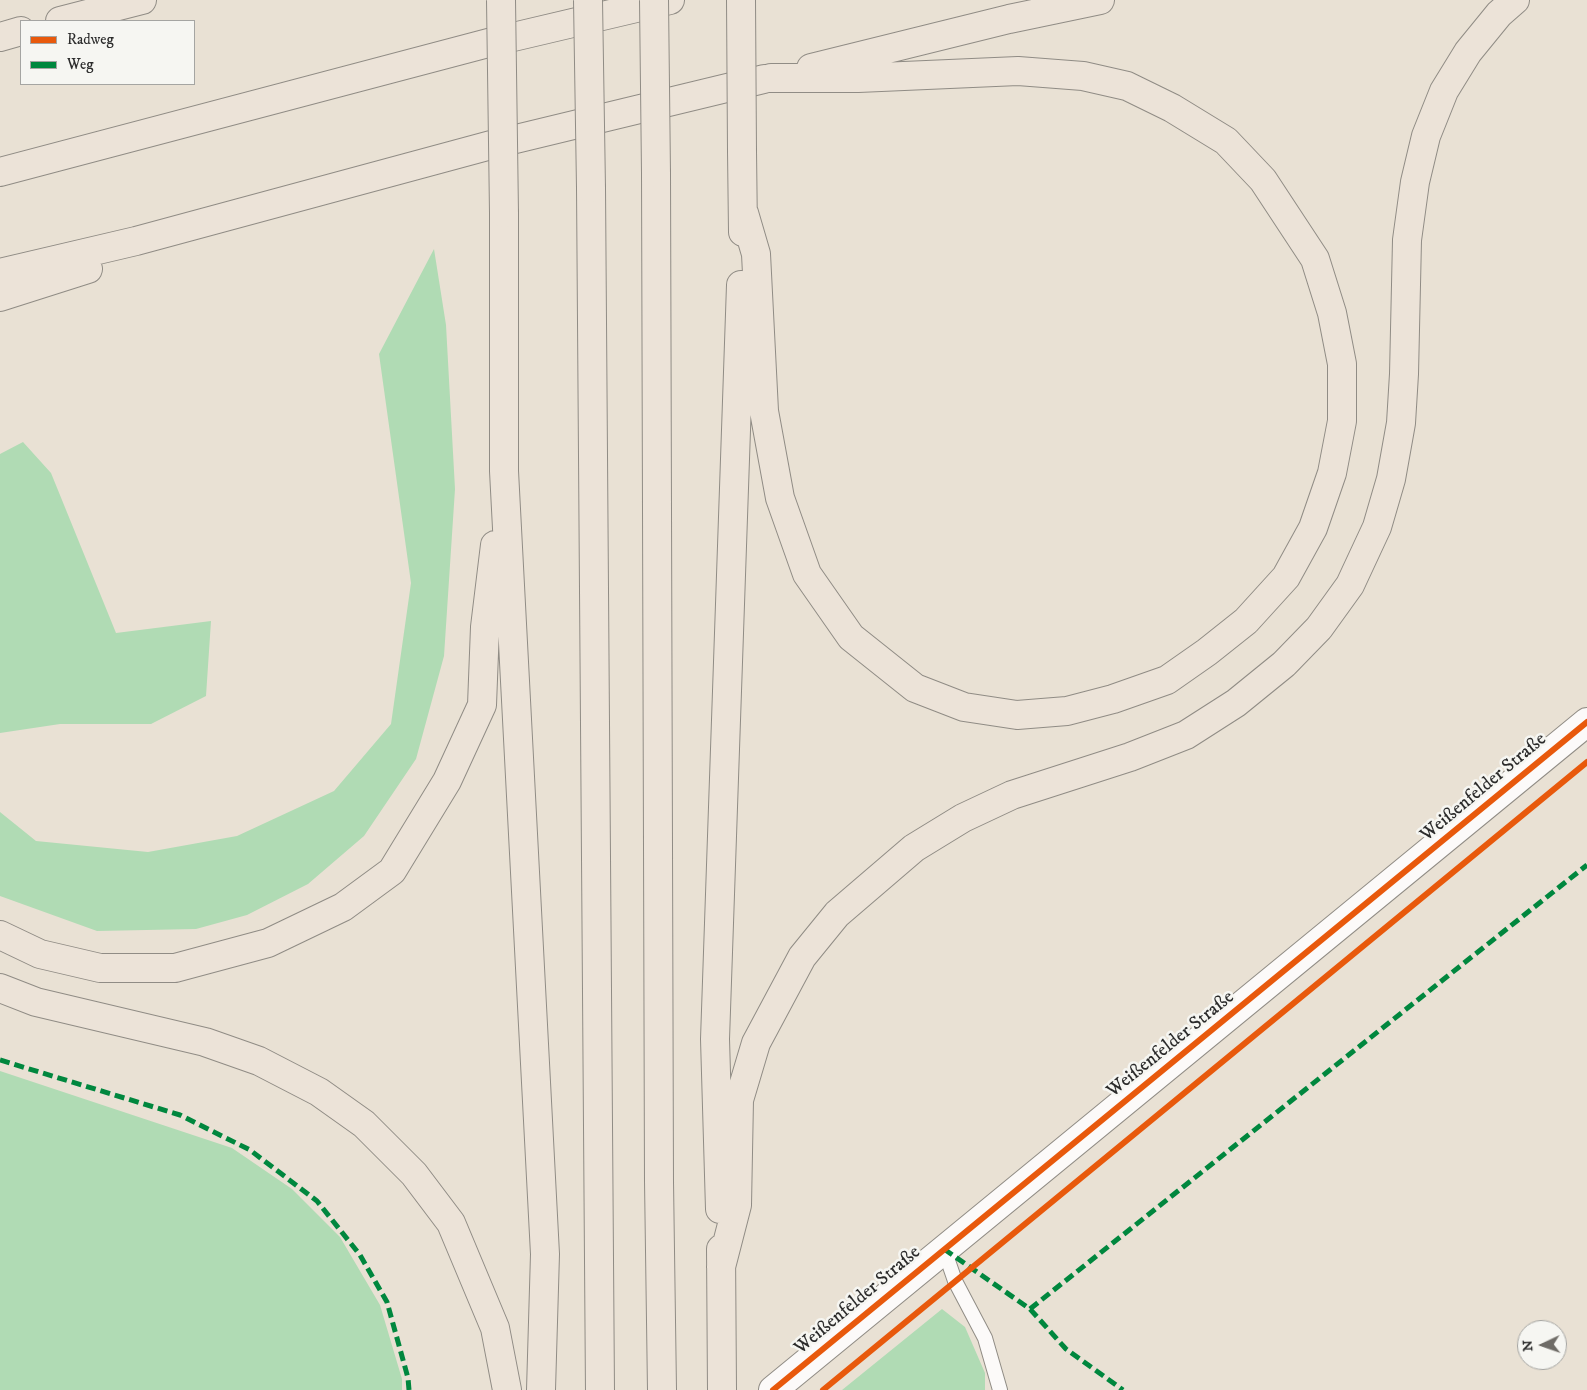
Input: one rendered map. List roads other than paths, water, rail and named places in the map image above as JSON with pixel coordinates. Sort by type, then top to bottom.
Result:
[{"type":"highway","points":[[64,20],[142,0]]},
{"type":"highway","points":[[501,0],[504,213],[504,472],[545,1254],[541,1390]]},
{"type":"highway","points":[[588,0],[600,1390]]},
{"type":"highway","points":[[654,0],[659,1161],[662,1390]]},
{"type":"highway","points":[[0,172],[492,42],[670,0]]},
{"type":"highway","points":[[722,1387],[715,1039],[744,213],[741,0]]},
{"type":"highway","points":[[0,273],[136,241],[491,145],[1009,19],[1100,0]]},
{"type":"highway","points":[[721,1267],[738,1205],[739,1100],[756,1043],[776,1001],[802,957],[838,914],[914,848],[963,818],[1012,795],[1130,756],[1186,735],[1236,703],[1284,664],[1319,628],[1350,585],[1377,528],[1391,479],[1401,423],[1407,240],[1415,182],[1426,136],[1444,91],[1468,52],[1499,14],[1515,0]]},
{"type":"highway","points":[[0,37],[20,31]]},
{"type":"highway","points":[[744,213],[756,254],[764,411],[780,498],[807,574],[851,637],[915,688],[964,707],[1017,715],[1067,711],[1113,699],[1166,680],[1207,652],[1246,621],[1286,577],[1313,528],[1332,473],[1342,421],[1342,364],[1332,313],[1315,259],[1263,180],[1226,141],[1172,108],[1127,86],[1083,76],[1018,72],[858,78],[771,78]]},
{"type":"highway","points":[[0,297],[107,263],[136,241]]},
{"type":"highway","points":[[0,935],[40,954],[100,968],[175,968],[268,943],[343,907],[392,871],[447,782],[482,705],[485,628],[504,472]]},
{"type":"highway","points":[[0,988],[36,1002],[206,1042],[259,1061],[319,1092],[364,1124],[414,1174],[451,1223],[495,1328],[507,1390]]},
{"type":"street","name":"Weißenfelder Straße","points":[[774,1390],[1587,722]]},
{"type":"lane","points":[[944,1249],[955,1282],[986,1338],[1000,1390]]}]
